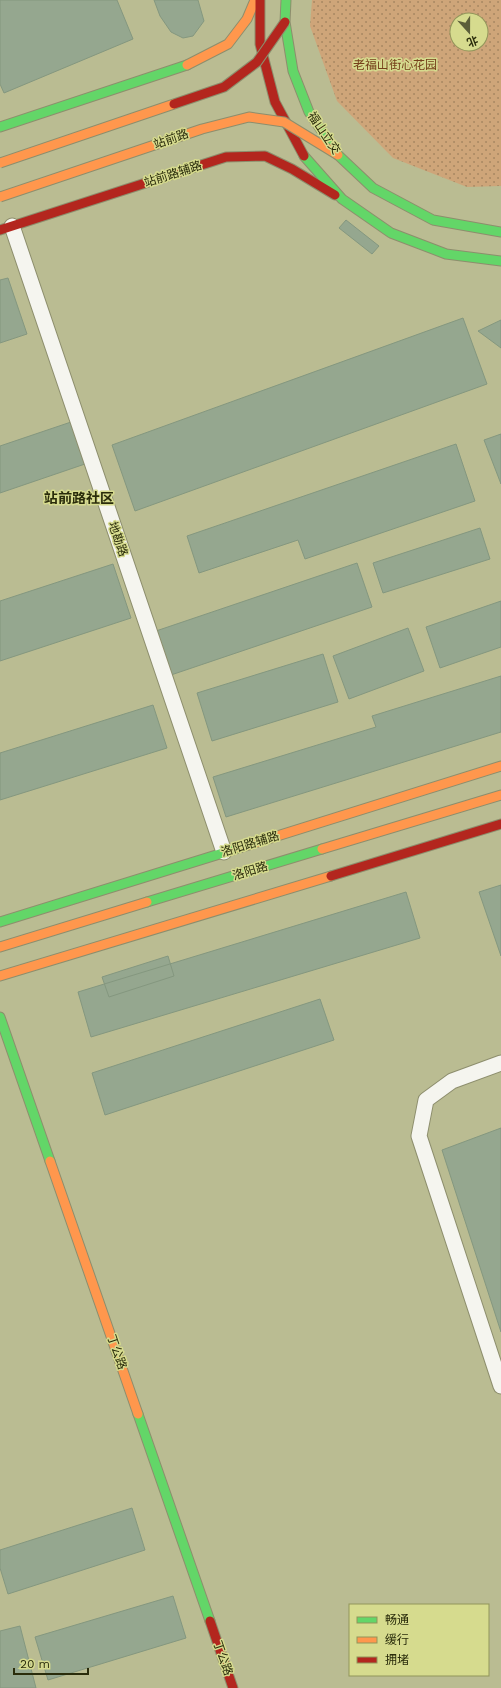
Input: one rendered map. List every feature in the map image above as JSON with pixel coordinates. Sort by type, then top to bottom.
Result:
[{"type":"street","points":[[0,127],[192,63],[228,44],[247,19],[255,0]]},
{"type":"street","points":[[260,0],[260,44],[275,102],[302,154],[342,199],[391,233],[446,254],[501,261]]},
{"type":"street","name":"福山立交","points":[[286,0],[285,22],[293,71],[309,112],[338,155],[373,188],[433,220],[481,239]]},
{"type":"street","points":[[0,163],[224,87],[257,62],[285,22]]},
{"type":"street","name":"站前路","points":[[0,197],[202,129],[249,118],[284,122],[338,155]]},
{"type":"street","name":"站前路辅路","points":[[6,228],[226,156],[265,156],[292,168],[342,199]]},
{"type":"street","name":"福山立交","points":[[433,220],[501,232]]},
{"type":"street","name":"洛阳路辅路","points":[[0,922],[501,766]]},
{"type":"street","name":"洛阳路","points":[[0,947],[501,795]]},
{"type":"street","points":[[0,976],[501,824]]},
{"type":"street","name":"丁公路","points":[[0,1017],[233,1688]]},
{"type":"lane","name":"地勘路","points":[[6,228],[224,852]]},
{"type":"lane","points":[[501,1063],[452,1081],[426,1100],[418,1136],[501,1386]]},
{"type":"green space","name":"老福山街心花园","points":[[312,0],[501,0],[501,186],[467,187],[393,158],[337,101],[310,26]]},
{"type":"building","points":[[0,0],[117,0],[133,39],[4,93],[0,84]]},
{"type":"building","points":[[154,0],[198,0],[204,21],[193,36],[183,38],[171,32],[160,16]]},
{"type":"building","points":[[346,220],[379,246],[372,254],[339,228]]},
{"type":"building","points":[[8,278],[27,334],[0,343],[0,280]]},
{"type":"building","points":[[463,318],[487,384],[135,511],[112,445]]},
{"type":"building","points":[[501,320],[501,348],[478,331]]},
{"type":"building","points":[[71,422],[85,464],[0,493],[0,446]]},
{"type":"building","points":[[501,434],[501,484],[484,440]]},
{"type":"building","points":[[456,444],[475,501],[305,559],[298,540],[199,573],[187,536]]},
{"type":"building","points":[[480,528],[490,559],[383,593],[373,563]]},
{"type":"building","points":[[357,563],[372,607],[168,676],[153,632]]},
{"type":"building","points":[[113,564],[131,618],[0,661],[0,601]]},
{"type":"building","points":[[501,601],[501,647],[440,668],[426,627]]},
{"type":"building","points":[[408,628],[424,671],[349,699],[333,656]]},
{"type":"building","points":[[323,654],[338,702],[212,741],[197,693]]},
{"type":"building","points":[[501,676],[501,732],[226,817],[213,777],[376,727],[372,716]]},
{"type":"building","points":[[153,705],[167,748],[0,800],[0,753]]},
{"type":"building","points":[[501,885],[501,956],[479,892]]},
{"type":"building","points":[[406,892],[420,938],[91,1037],[78,992]]},
{"type":"building","points":[[168,956],[174,976],[109,997],[102,977]]},
{"type":"building","points":[[320,999],[334,1040],[105,1115],[92,1073]]},
{"type":"building","points":[[501,1128],[501,1332],[442,1150]]},
{"type":"building","points":[[132,1508],[145,1550],[8,1594],[0,1568],[0,1550]]},
{"type":"building","points":[[173,1596],[186,1638],[48,1680],[35,1637]]},
{"type":"building","points":[[20,1626],[36,1688],[0,1688],[0,1631]]},
{"type":"traffic: fast","points":[[286,0],[285,22],[293,71],[309,112],[338,155],[373,188],[433,220],[501,232]]},
{"type":"traffic: fast","points":[[0,127],[187,65]]},
{"type":"traffic: fast","points":[[304,156],[342,199],[391,233],[446,254],[501,261]]},
{"type":"traffic: fast","points":[[0,922],[239,848]]},
{"type":"traffic: fast","points":[[147,902],[322,849]]},
{"type":"traffic: fast","points":[[0,1017],[50,1161]]},
{"type":"traffic: fast","points":[[138,1414],[210,1621]]},
{"type":"traffic: slow","points":[[187,65],[228,44],[247,19],[255,0]]},
{"type":"traffic: slow","points":[[0,163],[174,104]]},
{"type":"traffic: slow","points":[[0,197],[202,129],[249,117],[284,122],[338,155]]},
{"type":"traffic: slow","points":[[239,848],[501,766]]},
{"type":"traffic: slow","points":[[322,849],[501,795]]},
{"type":"traffic: slow","points":[[0,976],[331,876]]},
{"type":"traffic: slow","points":[[0,947],[147,902]]},
{"type":"traffic: slow","points":[[50,1161],[138,1414]]},
{"type":"traffic: jam","points":[[260,0],[260,44],[275,102],[304,156]]},
{"type":"traffic: jam","points":[[174,104],[224,87],[257,62],[285,22]]},
{"type":"traffic: jam","points":[[0,230],[226,157],[265,156],[292,169],[335,195]]},
{"type":"traffic: jam","points":[[331,876],[501,824]]},
{"type":"traffic: jam","points":[[210,1621],[233,1688]]},
{"type":"district","name":"站前路社区","points":[[79,498]]}]
